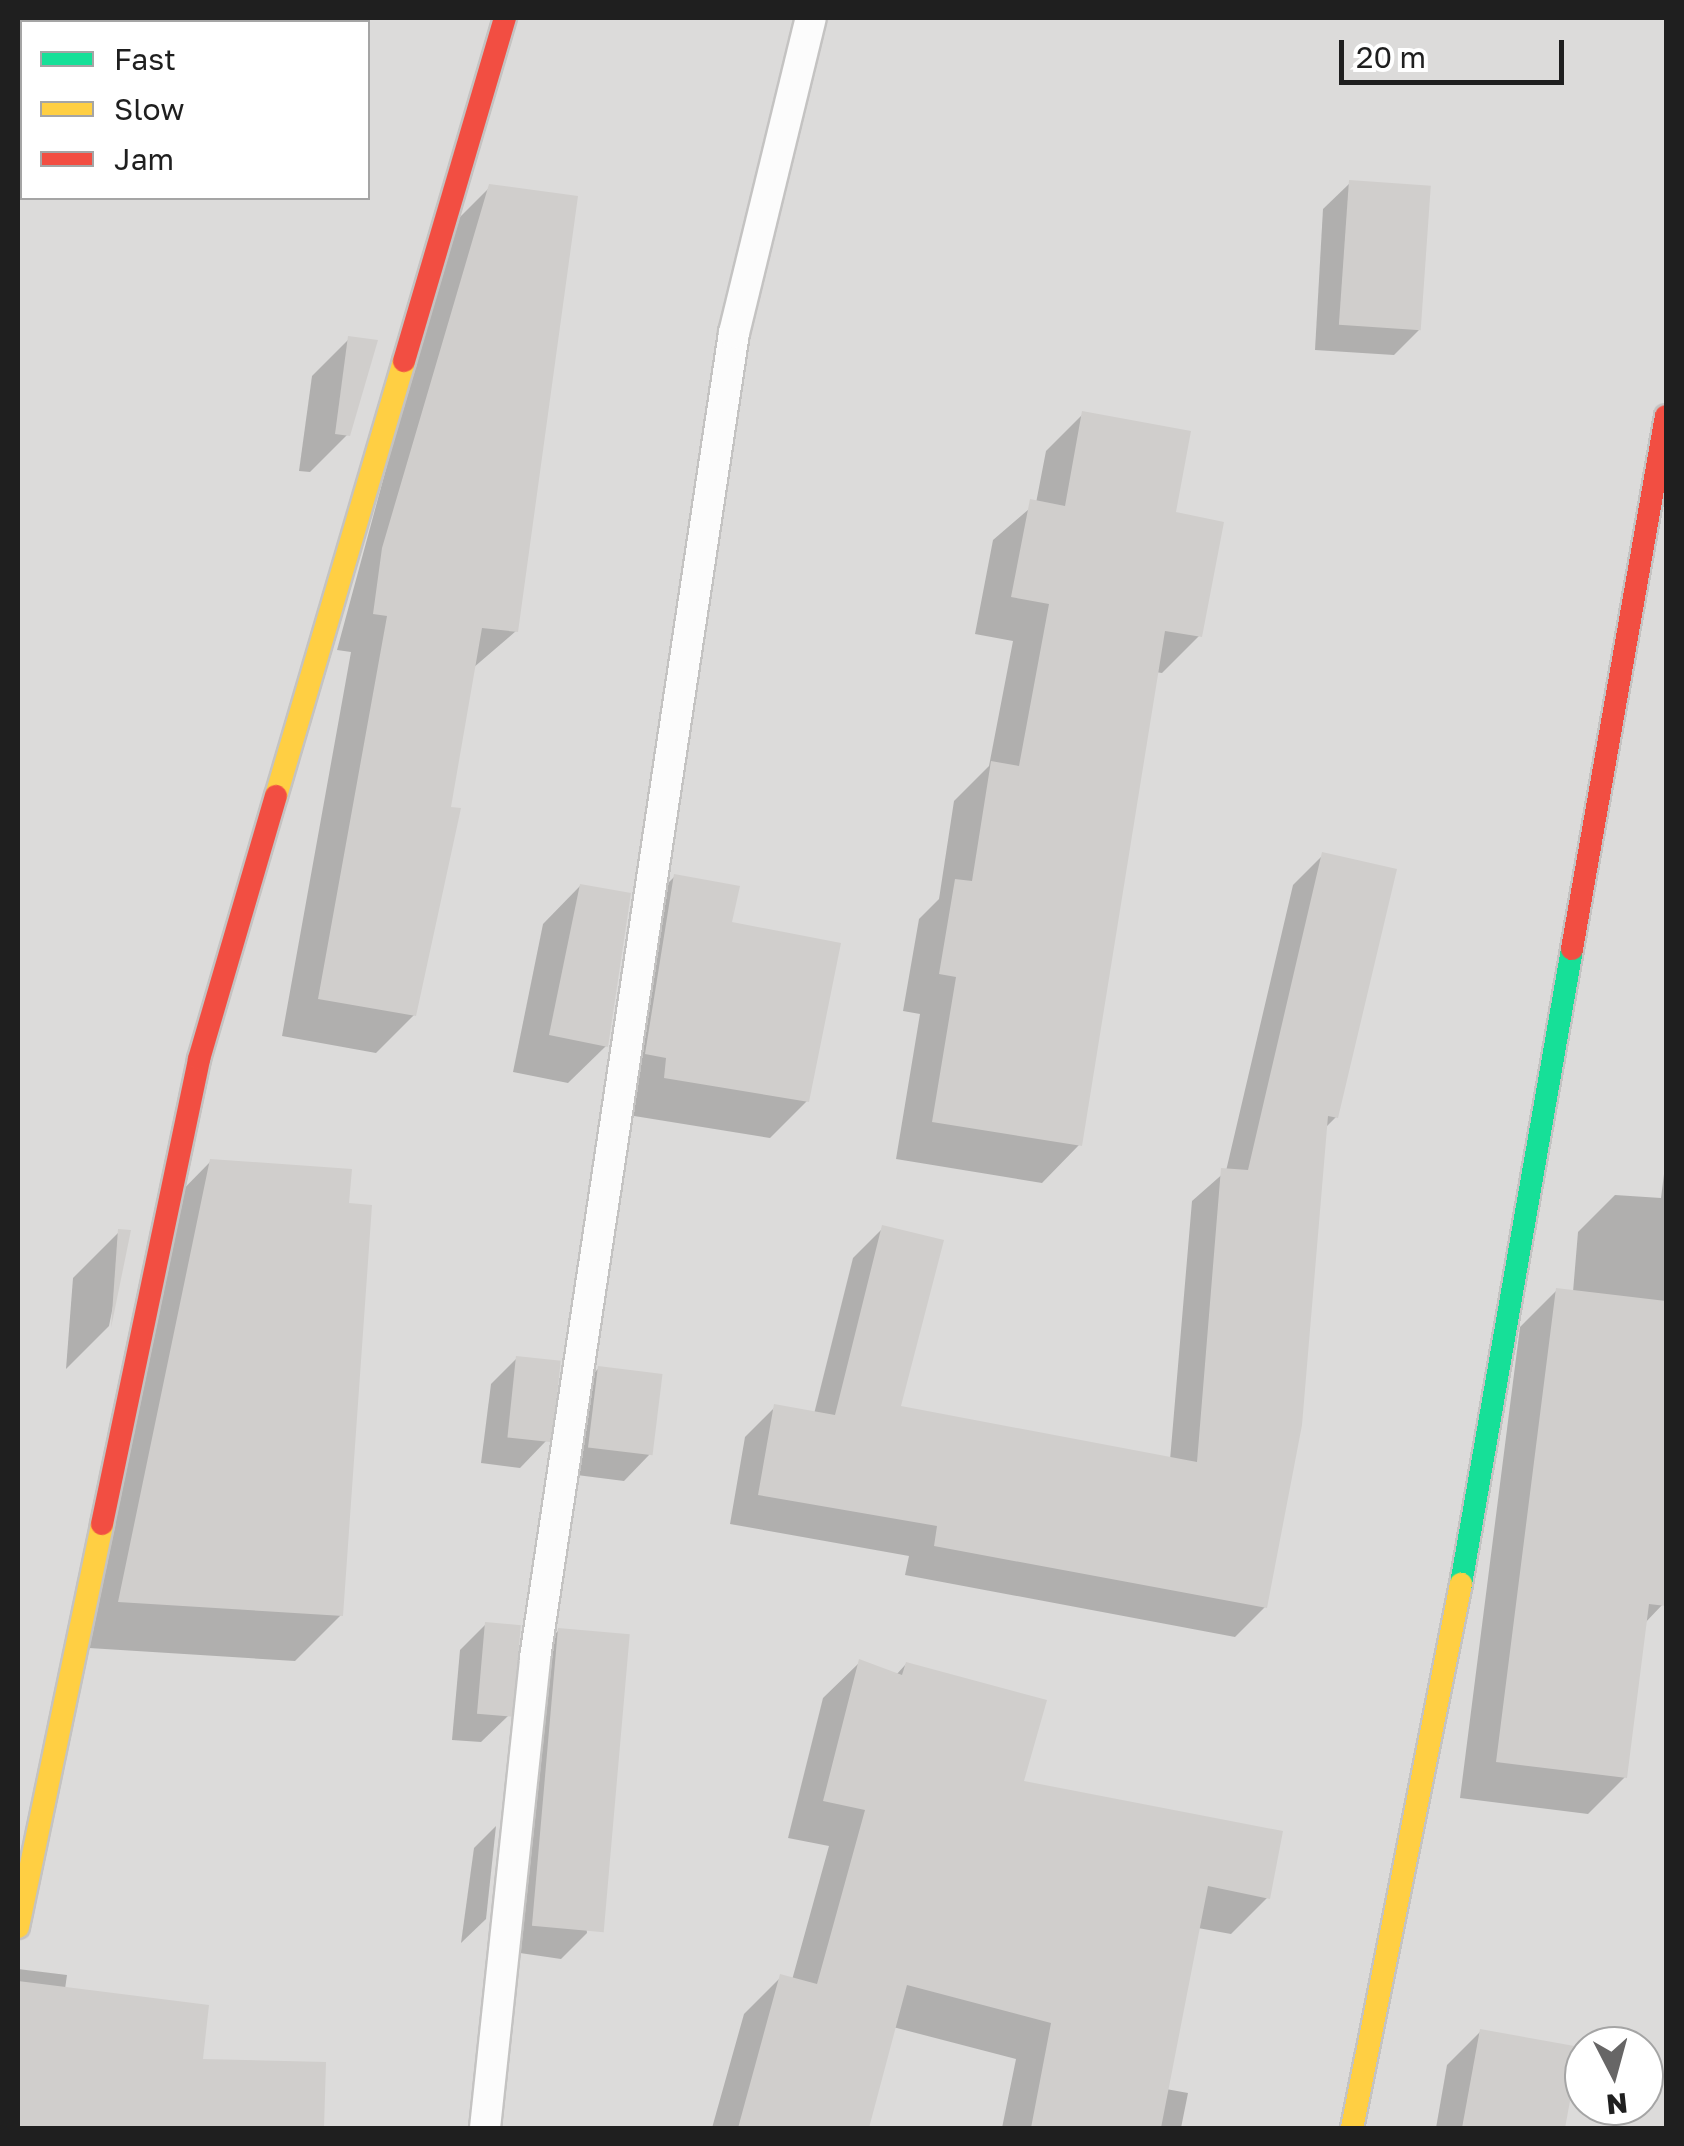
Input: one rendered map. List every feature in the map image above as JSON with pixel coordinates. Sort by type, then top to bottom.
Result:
[{"type":"street","points":[[18,1926],[199,1060],[505,18]]},
{"type":"street","points":[[1352,2128],[1435,1732],[1666,416]]},
{"type":"lane","points":[[485,2128],[535,1658],[734,333],[811,18]]},
{"type":"shaded area","points":[[18,18],[1666,18],[1666,2128],[18,2128]]},
{"type":"building","points":[[1349,180],[1431,186],[1421,330],[1339,325]]},
{"type":"building","points":[[489,184],[578,196],[518,632],[482,628],[451,807],[461,808],[416,1016],[318,999],[387,616],[373,614],[382,548]]},
{"type":"building","points":[[348,336],[378,340],[350,436],[335,434]]},
{"type":"building","points":[[1082,411],[1191,431],[1176,512],[1224,522],[1202,637],[1165,631],[1082,1146],[932,1122],[956,977],[939,974],[955,879],[972,881],[991,761],[1019,766],[1049,604],[1011,597],[1030,499],[1065,506]]},
{"type":"building","points":[[1322,852],[1397,869],[1338,1118],[1328,1116],[1302,1425],[1267,1608],[934,1546],[937,1526],[758,1495],[774,1404],[835,1415],[882,1225],[944,1240],[901,1406],[1197,1462],[1221,1168],[1248,1170]]},
{"type":"building","points":[[674,874],[740,886],[732,922],[841,943],[809,1102],[664,1078],[666,1058],[645,1054]]},
{"type":"building","points":[[580,884],[631,893],[608,1047],[549,1035]]},
{"type":"building","points":[[210,1159],[352,1169],[349,1203],[372,1205],[343,1616],[118,1602]]},
{"type":"building","points":[[118,1229],[131,1230],[111,1328]]},
{"type":"building","points":[[1556,1288],[1666,1301],[1666,1606],[1649,1604],[1627,1778],[1496,1762]]},
{"type":"building","points":[[516,1356],[561,1361],[552,1442],[507,1438]]},
{"type":"building","points":[[598,1366],[663,1374],[653,1455],[588,1447]]},
{"type":"building","points":[[485,1622],[521,1625],[513,1717],[477,1714]]},
{"type":"building","points":[[558,1628],[630,1634],[604,1932],[532,1926]]},
{"type":"building","points":[[859,1659],[902,1675],[906,1662],[1047,1700],[1024,1781],[1283,1831],[1270,1899],[1208,1886],[1161,2128],[1031,2128],[1051,2023],[907,1985],[869,2128],[738,2128],[780,1974],[817,1984],[865,1810],[823,1801]]},
{"type":"building","points":[[18,1981],[209,2005],[203,2059],[326,2062],[324,2128],[18,2128]]},
{"type":"building","points":[[1480,2029],[1564,2044],[1565,2128],[1462,2128]]},
{"type":"traffic: fast","points":[[1461,1584],[1572,949]]},
{"type":"traffic: slow","points":[[276,796],[404,361]]},
{"type":"traffic: slow","points":[[18,1927],[102,1524]]},
{"type":"traffic: slow","points":[[1352,2128],[1461,1584]]},
{"type":"traffic: jam","points":[[404,361],[505,18]]},
{"type":"traffic: jam","points":[[1572,949],[1666,416]]},
{"type":"traffic: jam","points":[[102,1524],[199,1059],[276,796]]}]
